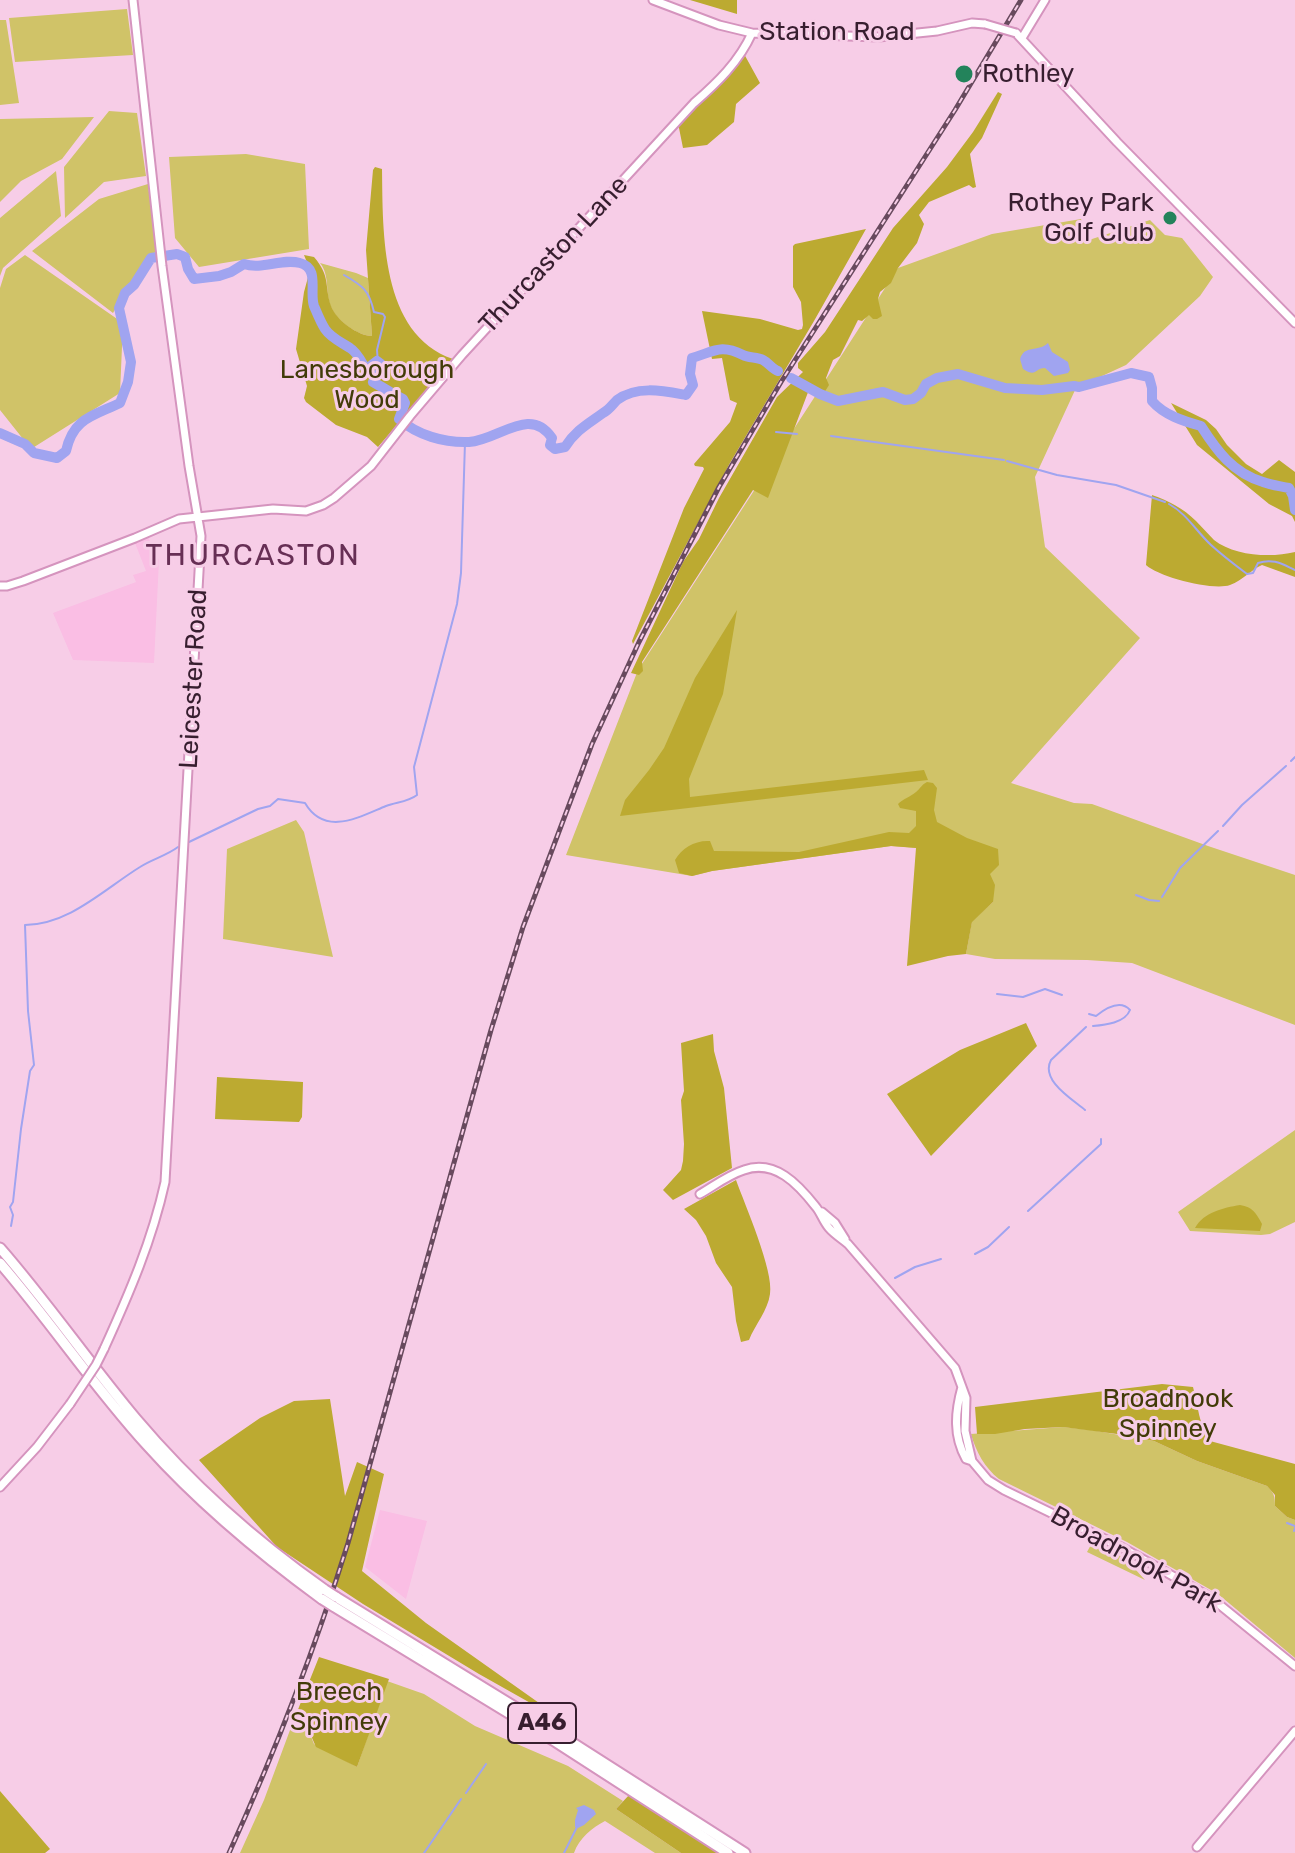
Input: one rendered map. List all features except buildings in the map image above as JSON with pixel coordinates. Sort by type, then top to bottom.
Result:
[{"type":"highway","name":"A46","points":[[0,1248],[163,1450],[239,1523],[324,1594],[728,1853]]},
{"type":"highway","name":"A46","points":[[0,1263],[65,1341],[95,1383],[162,1461],[234,1531],[288,1574],[324,1594]]},
{"type":"highway","name":"A46","points":[[334,1602],[566,1738],[745,1853]]},
{"type":"street","name":"Leicester Road","points":[[0,1487],[37,1447],[96,1365],[128,1297],[156,1220],[165,1182],[201,536],[162,266],[133,0]]},
{"type":"street","name":"Station Road","points":[[653,0],[719,25],[752,33],[879,37],[937,31],[972,23],[985,24],[1019,36]]},
{"type":"street","points":[[1045,0],[1019,36],[1117,142],[1295,323]]},
{"type":"street","name":"Thurcaston Lane","points":[[0,586],[23,581],[179,519],[261,510],[309,511],[334,498],[371,466],[462,355],[661,138],[729,69],[752,33]]},
{"type":"street","name":"Broadnook Park","points":[[700,1194],[744,1170],[766,1168],[787,1176],[817,1208],[829,1228],[848,1244],[955,1368],[962,1387],[956,1420],[957,1439],[966,1459],[972,1461],[983,1476],[1123,1548],[1213,1599],[1295,1666]]},
{"type":"street","points":[[1197,1847],[1295,1731]]},
{"type":"shaded area","points":[[127,9],[133,55],[15,62],[9,18]]},
{"type":"shaded area","points":[[0,20],[6,20],[19,103],[0,105]]},
{"type":"shaded area","points":[[109,111],[137,113],[146,176],[104,182],[65,218],[64,167]]},
{"type":"shaded area","points":[[94,117],[62,159],[21,181],[0,202],[0,119]]},
{"type":"shaded area","points":[[246,154],[305,164],[309,249],[199,267],[175,238],[169,157]]},
{"type":"shaded area","points":[[56,171],[61,216],[3,268],[0,276],[0,218]]},
{"type":"shaded area","points":[[148,184],[156,251],[132,281],[113,313],[32,251],[99,199]]},
{"type":"shaded area","points":[[1081,219],[1089,240],[1150,220],[1165,235],[1182,238],[1213,277],[1200,296],[1126,365],[1076,388],[1035,477],[1045,547],[1140,638],[1011,783],[1074,803],[1092,804],[1295,875],[1295,1025],[1132,963],[995,959],[966,954],[972,921],[993,902],[946,850],[891,846],[692,876],[566,855],[638,670],[898,268],[992,234]]},
{"type":"shaded area","points":[[25,255],[123,323],[120,393],[31,449],[0,410],[0,288],[6,269]]},
{"type":"shaded area","points":[[320,263],[368,278],[372,336],[354,330],[334,312]]},
{"type":"shaded area","points":[[148,537],[159,560],[154,663],[73,660],[53,613],[136,582],[133,575],[146,571],[135,543]]},
{"type":"shaded area","points":[[296,820],[304,832],[333,957],[223,939],[227,849]]},
{"type":"shaded area","points":[[1295,1130],[1295,1222],[1261,1235],[1190,1231],[1178,1212]]},
{"type":"shaded area","points":[[1063,1427],[1154,1441],[1197,1461],[1267,1486],[1274,1495],[1275,1506],[1295,1520],[1295,1658],[1218,1594],[1127,1542],[999,1479],[982,1459],[971,1434]]},
{"type":"shaded area","points":[[380,1510],[427,1521],[406,1599],[365,1567]]},
{"type":"shaded area","points":[[1093,1541],[1126,1559],[1145,1580],[1087,1552]]},
{"type":"shaded area","points":[[387,1681],[424,1694],[475,1726],[568,1766],[623,1801],[616,1809],[681,1853],[655,1853],[605,1821],[586,1834],[574,1853],[240,1853],[293,1722],[306,1724],[314,1744],[357,1767]]},
{"type":"green space","points":[[690,0],[737,0],[737,14]]},
{"type":"green space","points":[[743,52],[760,83],[736,104],[734,122],[707,145],[683,148],[678,123]]},
{"type":"green space","points":[[998,92],[1002,94],[982,138],[970,154],[976,187],[969,185],[929,202],[919,215],[924,224],[917,243],[891,283],[880,292],[878,299],[882,316],[873,319],[869,315],[862,321],[858,320],[840,356],[833,360],[826,378],[829,385],[824,393],[810,387],[768,498],[753,490],[642,662],[643,671],[639,675],[631,673],[683,562],[699,539],[719,498],[777,397],[803,372],[798,368],[798,363],[825,332],[893,228],[947,167]]},
{"type":"green space","name":"Lanesborough Wood","points":[[375,167],[382,169],[386,250],[390,278],[399,305],[411,328],[429,346],[453,359],[378,447],[367,437],[336,425],[306,402],[307,386],[296,349],[310,270],[304,255],[314,257],[323,270],[331,306],[342,322],[372,336],[366,250]]},
{"type":"green space","points":[[866,229],[730,463],[633,644],[684,508],[704,469],[694,464],[730,422],[737,403],[730,400],[722,358],[712,359],[702,311],[760,319],[802,329],[801,302],[793,287],[793,246]]},
{"type":"green space","points":[[1171,403],[1206,420],[1246,464],[1262,474],[1279,460],[1295,472],[1295,522],[1292,516],[1269,504],[1197,445]]},
{"type":"green space","points":[[1152,495],[1181,509],[1214,540],[1232,549],[1264,555],[1295,552],[1295,577],[1262,565],[1230,585],[1212,586],[1186,582],[1153,570],[1146,565]]},
{"type":"green space","points":[[737,610],[723,694],[689,779],[690,797],[924,770],[928,780],[620,816],[625,800],[664,748],[695,678]]},
{"type":"green space","points":[[927,782],[937,788],[934,810],[937,822],[967,838],[998,849],[999,865],[990,874],[995,885],[993,902],[972,922],[966,954],[907,966],[916,848],[891,846],[692,876],[679,873],[675,860],[685,848],[699,842],[710,841],[714,851],[799,852],[889,832],[909,833],[916,826],[916,811],[900,808],[898,804]]},
{"type":"green space","points":[[1026,1023],[1037,1046],[931,1156],[887,1094],[960,1050]]},
{"type":"green space","points":[[713,1034],[714,1051],[724,1088],[732,1168],[673,1200],[663,1190],[681,1170],[683,1161],[681,1043]]},
{"type":"green space","points":[[217,1077],[303,1082],[302,1117],[299,1122],[215,1119]]},
{"type":"green space","points":[[736,1180],[763,1254],[770,1284],[764,1312],[749,1340],[741,1342],[732,1287],[716,1263],[706,1236],[684,1209]]},
{"type":"green space","points":[[1240,1205],[1256,1214],[1262,1224],[1260,1231],[1195,1228],[1209,1214]]},
{"type":"green space","name":"Broadnook Spinney","points":[[1162,1384],[1193,1387],[1201,1422],[1210,1441],[1295,1464],[1295,1520],[1275,1506],[1275,1495],[1267,1486],[1197,1461],[1154,1441],[1063,1427],[977,1434],[975,1407]]},
{"type":"green space","points":[[330,1399],[345,1496],[357,1462],[384,1474],[362,1571],[426,1623],[573,1727],[363,1604],[277,1547],[199,1460],[260,1418],[294,1401]]},
{"type":"green space","name":"Breech Spinney","points":[[319,1657],[389,1679],[357,1767],[316,1747],[306,1724],[293,1722]]},
{"type":"green space","points":[[0,1791],[50,1849],[45,1853],[0,1853]]},
{"type":"green space","points":[[630,1794],[722,1853],[681,1853],[616,1809]]},
{"type":"water","points":[[1048,343],[1052,352],[1068,362],[1068,373],[1054,376],[1045,368],[1033,373],[1023,369],[1022,354]]},
{"type":"water","points":[[584,1805],[596,1814],[584,1825],[575,1827],[576,1808]]},
{"type":"waterway","points":[[0,433],[25,444],[34,453],[57,458],[66,451],[79,425],[120,403],[131,362],[119,308],[125,293],[134,285],[151,258],[177,254],[185,257],[194,279],[219,276],[244,264],[258,266],[293,262],[306,266],[312,275],[314,306],[327,332],[355,352],[365,368],[377,361],[381,364],[380,374],[373,382],[403,399],[405,403],[399,419],[422,434],[450,441],[480,440],[524,424],[534,424],[552,438],[550,445],[555,449],[565,447],[578,432],[625,395],[651,390],[686,395],[693,385],[690,374],[692,358],[718,350],[761,359],[778,371]]},
{"type":"waterway","points":[[344,275],[364,289],[374,312],[385,317],[377,350],[378,363]]},
{"type":"waterway","points":[[791,378],[838,401],[883,392],[905,400],[913,399],[926,384],[937,378],[958,374],[1005,388],[1042,390],[1079,387],[1131,373],[1149,377],[1152,401],[1157,406],[1174,417],[1201,426],[1220,452],[1243,473],[1289,488],[1295,510]]},
{"type":"waterway","points":[[776,432],[797,434]]},
{"type":"waterway","points":[[831,436],[1004,460]]},
{"type":"waterway","points":[[189,842],[270,806],[278,799],[305,803],[313,813],[332,822],[354,819],[417,795],[414,767],[457,604],[461,573],[465,442]]},
{"type":"waterway","points":[[1007,461],[1057,475],[1116,485],[1165,502]]},
{"type":"waterway","points":[[1169,504],[1211,545],[1247,574],[1253,573],[1258,563],[1268,561],[1295,570]]},
{"type":"waterway","points":[[1291,761],[1295,757]]},
{"type":"waterway","points":[[1223,826],[1286,766]]},
{"type":"waterway","points":[[1162,897],[1180,868],[1218,831]]},
{"type":"waterway","points":[[11,1226],[13,1215],[10,1207],[21,1129],[30,1071],[34,1065],[28,1011],[25,925],[57,919],[71,912],[140,867],[178,847]]},
{"type":"waterway","points":[[1136,895],[1159,901]]},
{"type":"waterway","points":[[997,994],[1023,997],[1045,989],[1062,995]]},
{"type":"waterway","points":[[1089,1014],[1096,1016],[1117,1005],[1130,1010],[1119,1021],[1093,1026]]},
{"type":"waterway","points":[[1085,1110],[1053,1082],[1049,1067],[1051,1060],[1086,1027]]},
{"type":"waterway","points":[[1028,1211],[1101,1144],[1101,1139]]},
{"type":"waterway","points":[[975,1254],[988,1247],[1009,1227]]},
{"type":"waterway","points":[[895,1278],[915,1267],[941,1259]]},
{"type":"waterway","points":[[1287,1523],[1295,1526]]},
{"type":"waterway","points":[[466,1793],[486,1764]]},
{"type":"waterway","points":[[424,1853],[461,1799]]},
{"type":"waterway","points":[[564,1853],[577,1827]]},
{"type":"railway","points":[[229,1853],[293,1700],[335,1583],[491,1030],[523,927],[592,744],[639,642],[719,487],[781,382],[955,110],[1021,0]]},
{"type":"place","name":"Rothley","points":[[964,74]]},
{"type":"place","name":"Rothey Park Golf Club","points":[[1170,218]]},
{"type":"district","name":"THURCASTON","points":[[253,556]]}]
